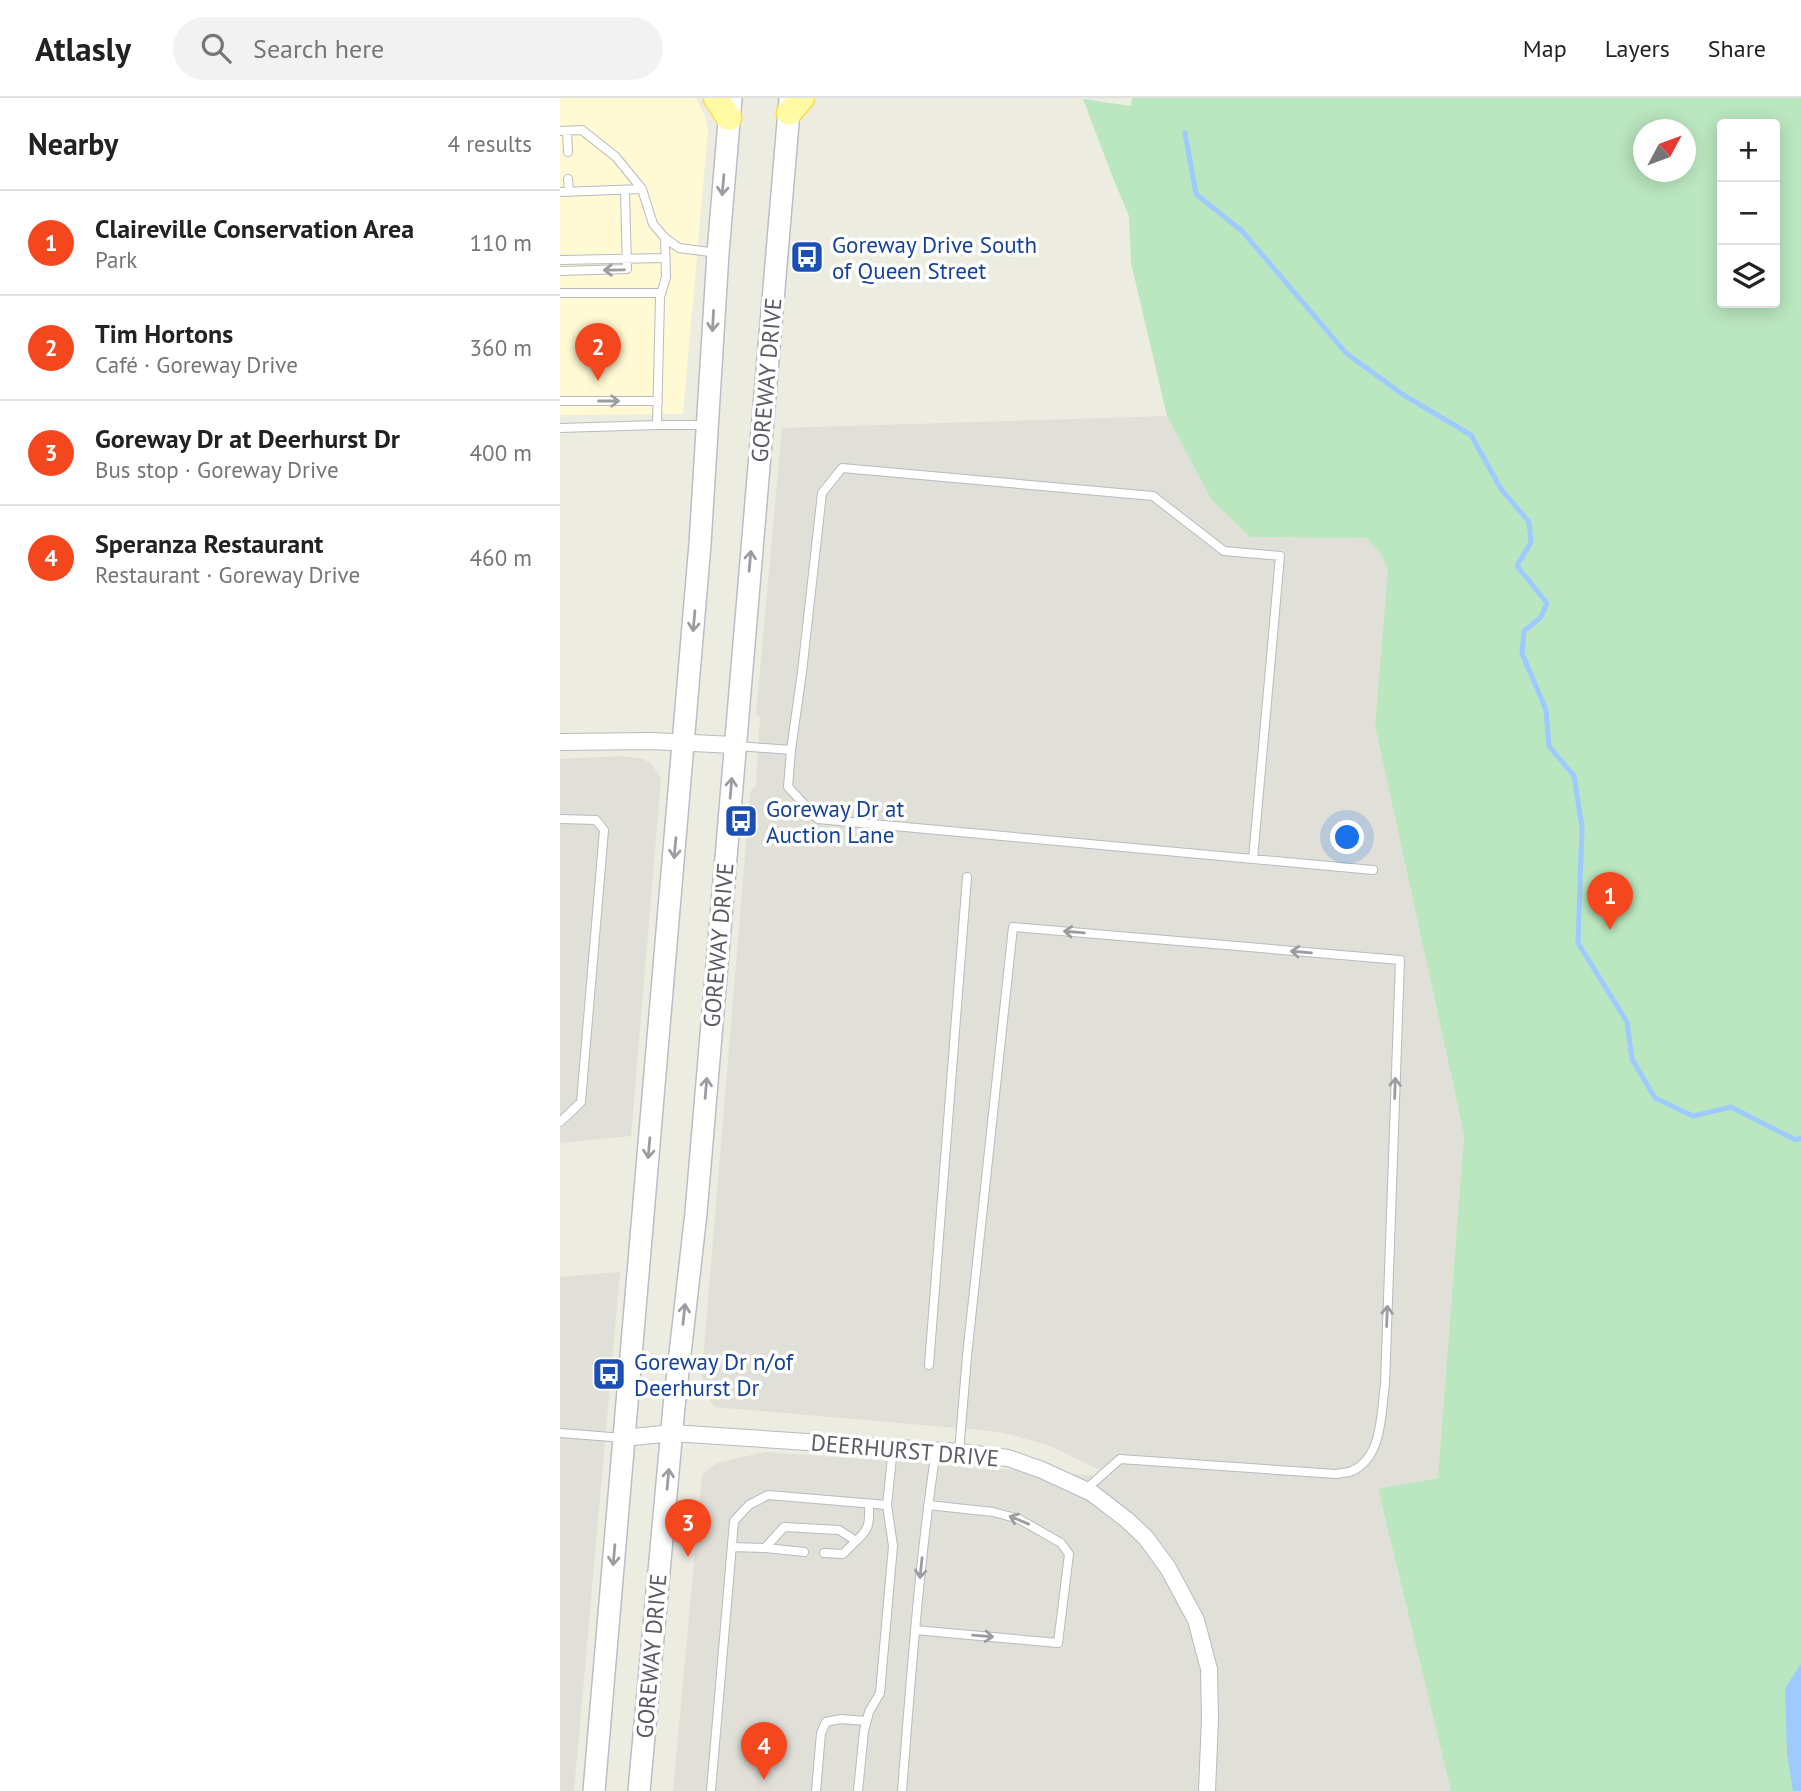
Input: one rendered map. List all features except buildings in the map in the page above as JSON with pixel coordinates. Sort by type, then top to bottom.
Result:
[{"type":"main road","name":"GOREWAY DRIVE","points":[[639,1791],[672,1433],[696,1213],[734,746],[794,103]]},
{"type":"main road","name":"GOREWAY DRIVE","points":[[594,1791],[700,544],[725,105]]},
{"type":"street","points":[[560,742],[651,741],[734,746]]},
{"type":"street","name":"DEERHURST DRIVE","points":[[624,1438],[672,1433],[959,1452],[1008,1458],[1092,1493],[1146,1538],[1168,1568],[1196,1620],[1209,1669],[1208,1791]]},
{"type":"lane","points":[[568,152],[564,131],[582,130],[616,157],[642,189],[653,224],[665,238],[679,248],[718,253]]},
{"type":"lane","points":[[568,179],[564,192],[642,189]]},
{"type":"lane","points":[[560,271],[627,269],[625,190]]},
{"type":"lane","points":[[657,425],[661,293],[666,277],[665,238]]},
{"type":"lane","points":[[560,260],[666,258]]},
{"type":"lane","points":[[560,293],[661,293]]},
{"type":"lane","points":[[560,401],[658,401]]},
{"type":"lane","points":[[560,428],[707,425]]},
{"type":"lane","points":[[1253,859],[1280,556],[1224,551],[1153,496],[842,468],[822,493],[788,787],[818,819],[1253,859],[1373,870]]},
{"type":"lane","points":[[734,746],[791,750]]},
{"type":"lane","points":[[560,819],[596,820],[604,830],[581,1102],[560,1122]]},
{"type":"lane","points":[[929,1366],[967,877]]},
{"type":"lane","points":[[959,1452],[1013,927],[1399,960],[1385,1384],[1376,1444],[1366,1460],[1351,1472],[1335,1474],[1120,1459],[1085,1490]]},
{"type":"lane","points":[[560,1433],[624,1438]]},
{"type":"lane","points":[[858,1791],[866,1721],[880,1693],[893,1546],[887,1505],[893,1448]]},
{"type":"lane","points":[[902,1791],[915,1630],[936,1450]]},
{"type":"lane","points":[[711,1791],[734,1521],[749,1505],[768,1495],[887,1505]]},
{"type":"lane","points":[[824,1553],[843,1554],[866,1532],[869,1504]]},
{"type":"lane","points":[[915,1630],[1058,1643],[1069,1554],[1061,1543],[1019,1519],[993,1512],[928,1505]]},
{"type":"lane","points":[[765,1548],[784,1527],[839,1530],[856,1541]]},
{"type":"lane","points":[[732,1547],[804,1552]]},
{"type":"lane","points":[[816,1791],[821,1733],[826,1722],[841,1719],[866,1721]]},
{"type":"shaded area","points":[[560,98],[696,98],[704,114],[708,130],[683,414],[560,415]]},
{"type":"shaded area","points":[[1167,416],[1211,499],[1250,537],[1367,538],[1383,557],[1389,571],[1375,726],[1464,1134],[1438,1478],[1378,1490],[1451,1791],[673,1791],[702,1475],[717,1463],[764,1452],[1114,1477],[1050,1446],[1012,1435],[716,1407],[703,1388],[702,1373],[750,795],[756,786],[760,717],[756,715],[782,428]]},
{"type":"shaded area","points":[[622,756],[643,759],[651,764],[661,780],[631,1136],[560,1143],[560,759]]},
{"type":"shaded area","points":[[620,1272],[574,1791],[560,1791],[560,1277]]},
{"type":"green space","points":[[1132,98],[1801,98],[1801,1791],[1451,1791],[1378,1489],[1438,1478],[1464,1134],[1375,726],[1388,571],[1383,557],[1367,538],[1250,537],[1211,499],[1167,416],[1131,263],[1129,216],[1083,99],[1131,106]]},
{"type":"water","points":[[1801,1664],[1801,1791],[1793,1791],[1787,1754],[1785,1688]]},
{"type":"waterway","points":[[1185,133],[1196,194],[1242,231],[1346,353],[1402,394],[1471,435],[1501,489],[1529,522],[1531,542],[1517,566],[1547,603],[1541,617],[1524,631],[1522,653],[1546,710],[1549,746],[1574,776],[1582,827],[1578,943],[1627,1022],[1632,1059],[1655,1098],[1693,1116],[1731,1107],[1796,1140],[1801,1138]]},
{"type":"place","name":"Goreway Drive South of Queen Street","points":[[807,257]]},
{"type":"place","name":"Tim Hortons","points":[[598,381]]},
{"type":"place","name":"Goreway Dr at Auction Lane","points":[[741,821]]},
{"type":"place","name":"Claireville Conservation Area","points":[[1610,930]]},
{"type":"place","name":"Goreway Dr n/of Deerhurst Dr","points":[[609,1374]]},
{"type":"place","name":"Goreway Dr at Deerhurst Dr","points":[[688,1557]]},
{"type":"place","name":"Speranza Restaurant","points":[[764,1780]]}]
